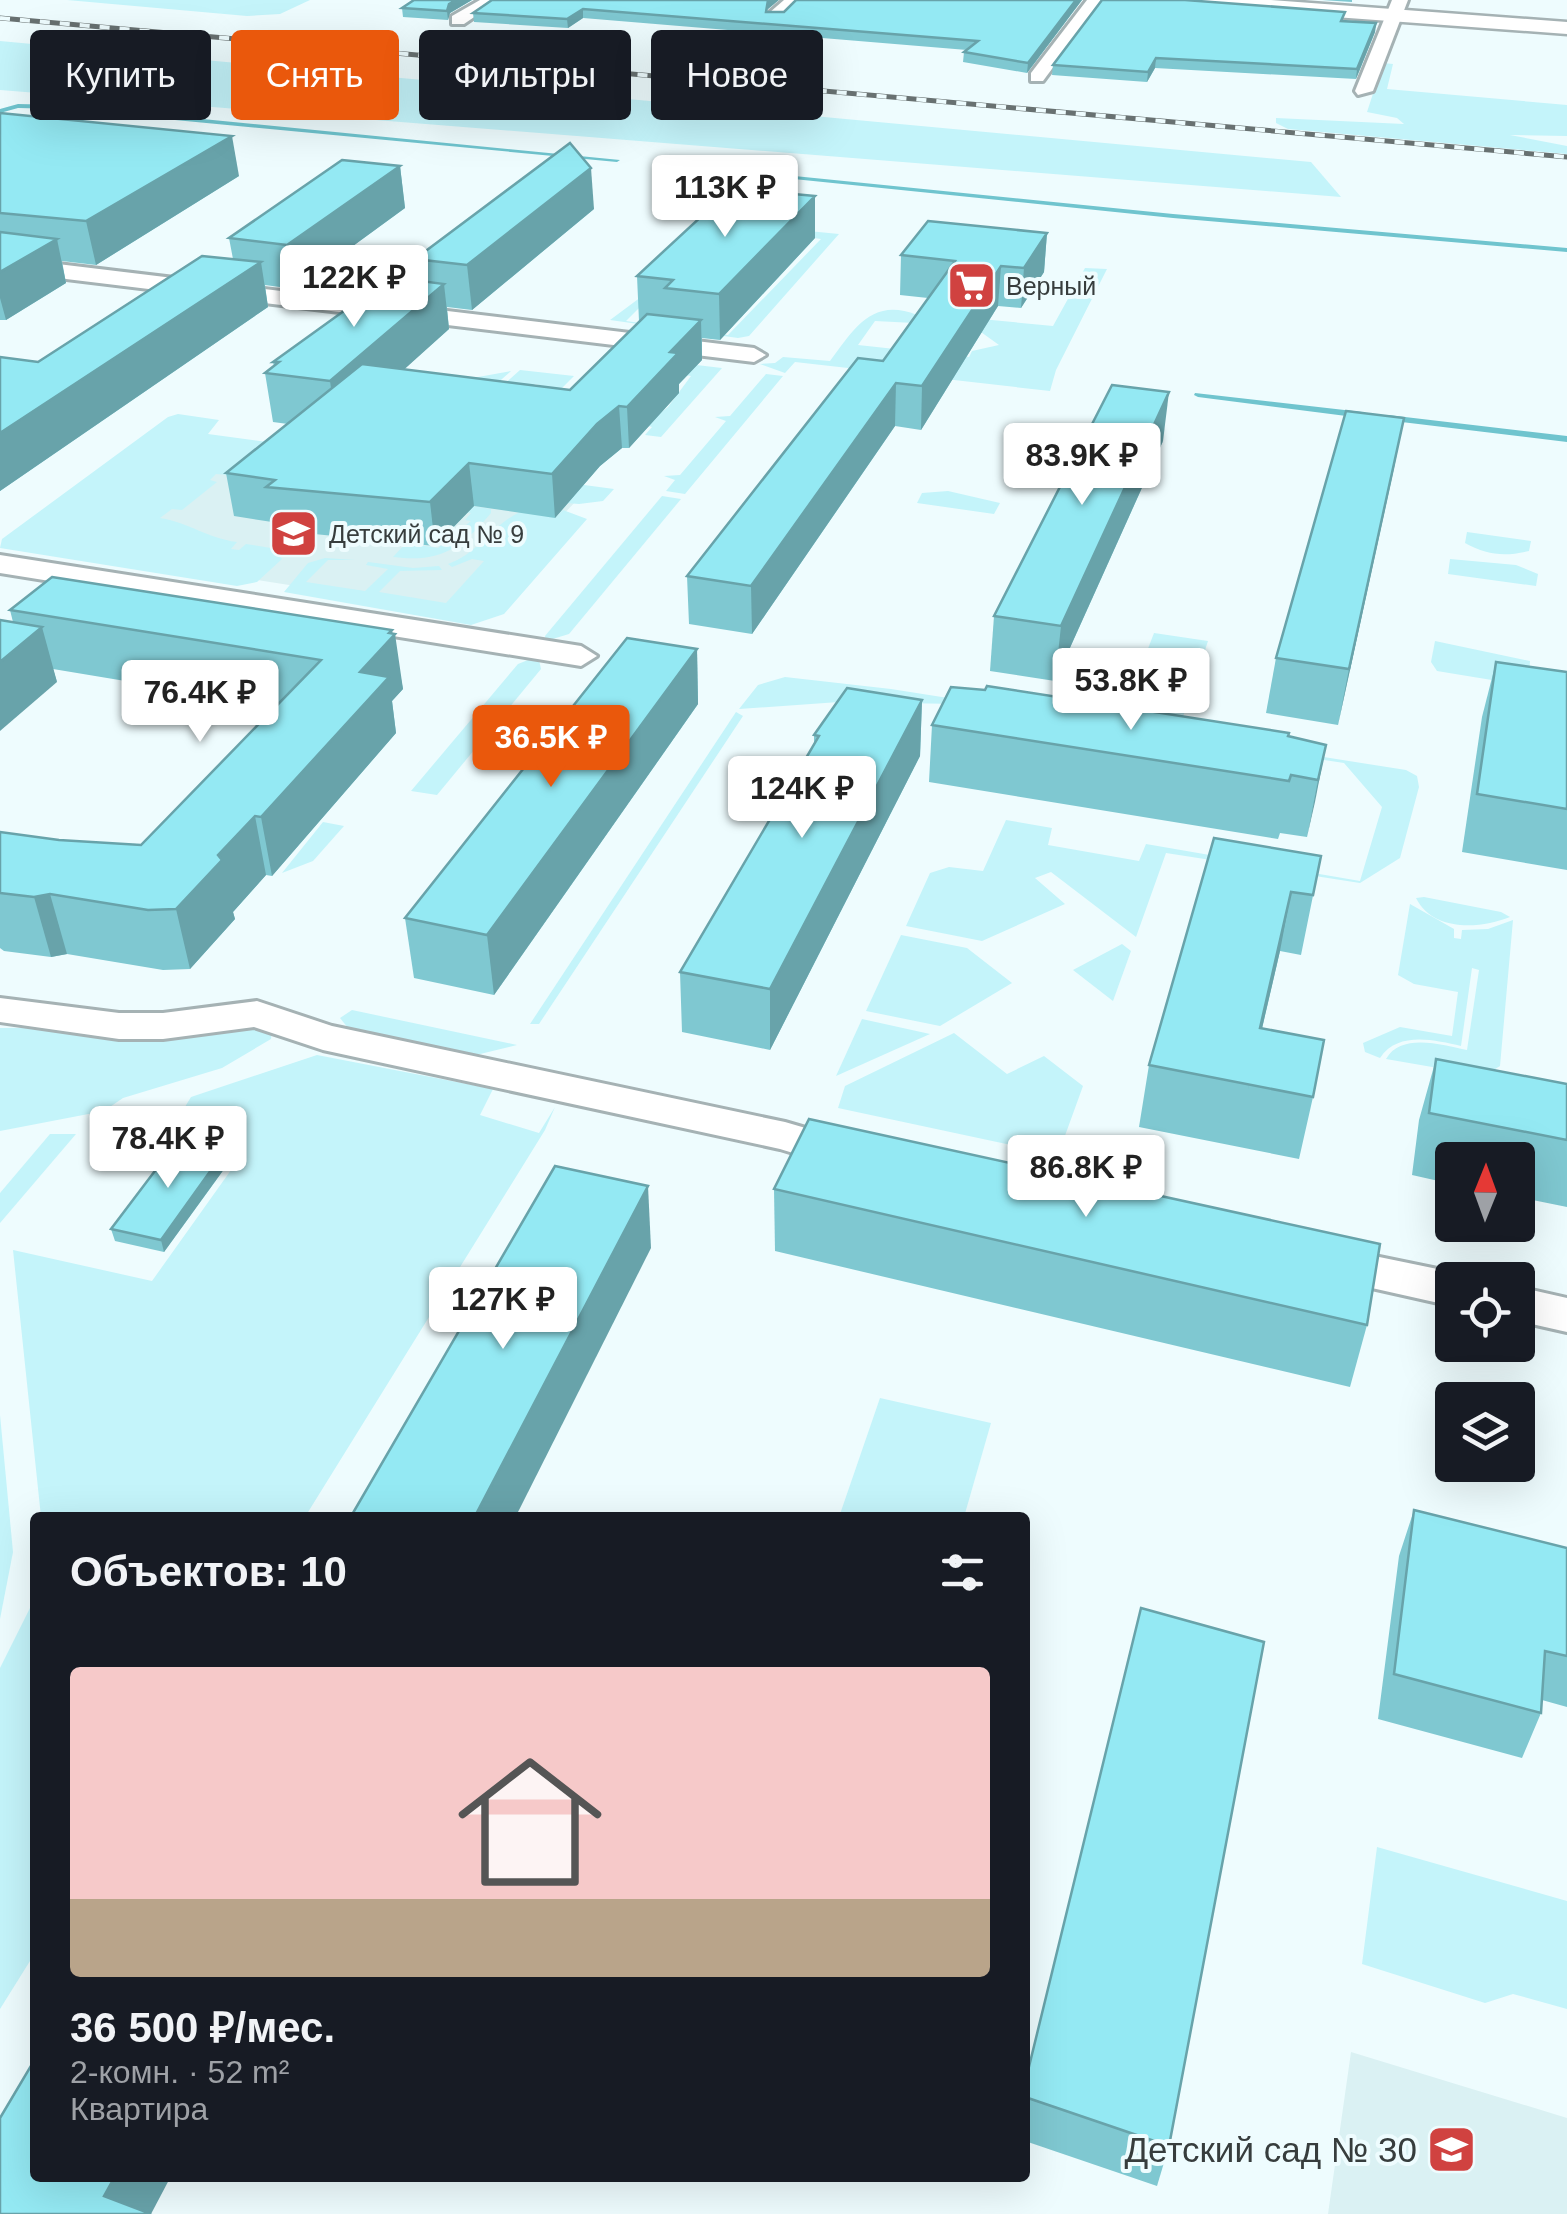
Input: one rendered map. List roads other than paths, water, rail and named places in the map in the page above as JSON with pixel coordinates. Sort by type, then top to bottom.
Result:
[{"type":"street","points":[[458,20],[492,0]]},
{"type":"street","points":[[775,16],[794,0]]},
{"type":"street","points":[[1037,77],[1096,0]]},
{"type":"street","points":[[1185,0],[1397,8],[1567,28]]},
{"type":"street","points":[[1364,91],[1397,8]]},
{"type":"street","points":[[0,264],[754,355]]},
{"type":"street","points":[[0,564],[581,656]]},
{"type":"street","points":[[0,1010],[134,1026],[256,1014],[323,1037],[785,1136],[893,1166]]},
{"type":"street","points":[[1275,1250],[1435,1285]]},
{"type":"street","points":[[1535,1308],[1567,1315]]},
{"type":"waterway","points":[[0,111],[18,106],[60,107],[617,160]]},
{"type":"waterway","points":[[667,164],[1173,216],[1567,250]]},
{"type":"waterway","points":[[1198,395],[1362,415]]},
{"type":"waterway","points":[[1388,418],[1567,439]]},
{"type":"railway","points":[[0,18],[1567,157]]},
{"type":"place","name":"Верный","points":[[971,286]]},
{"type":"place","name":"Детский сад № 9","points":[[294,534]]},
{"type":"place","name":"Детский сад № 30","points":[[1452,2150]]}]
